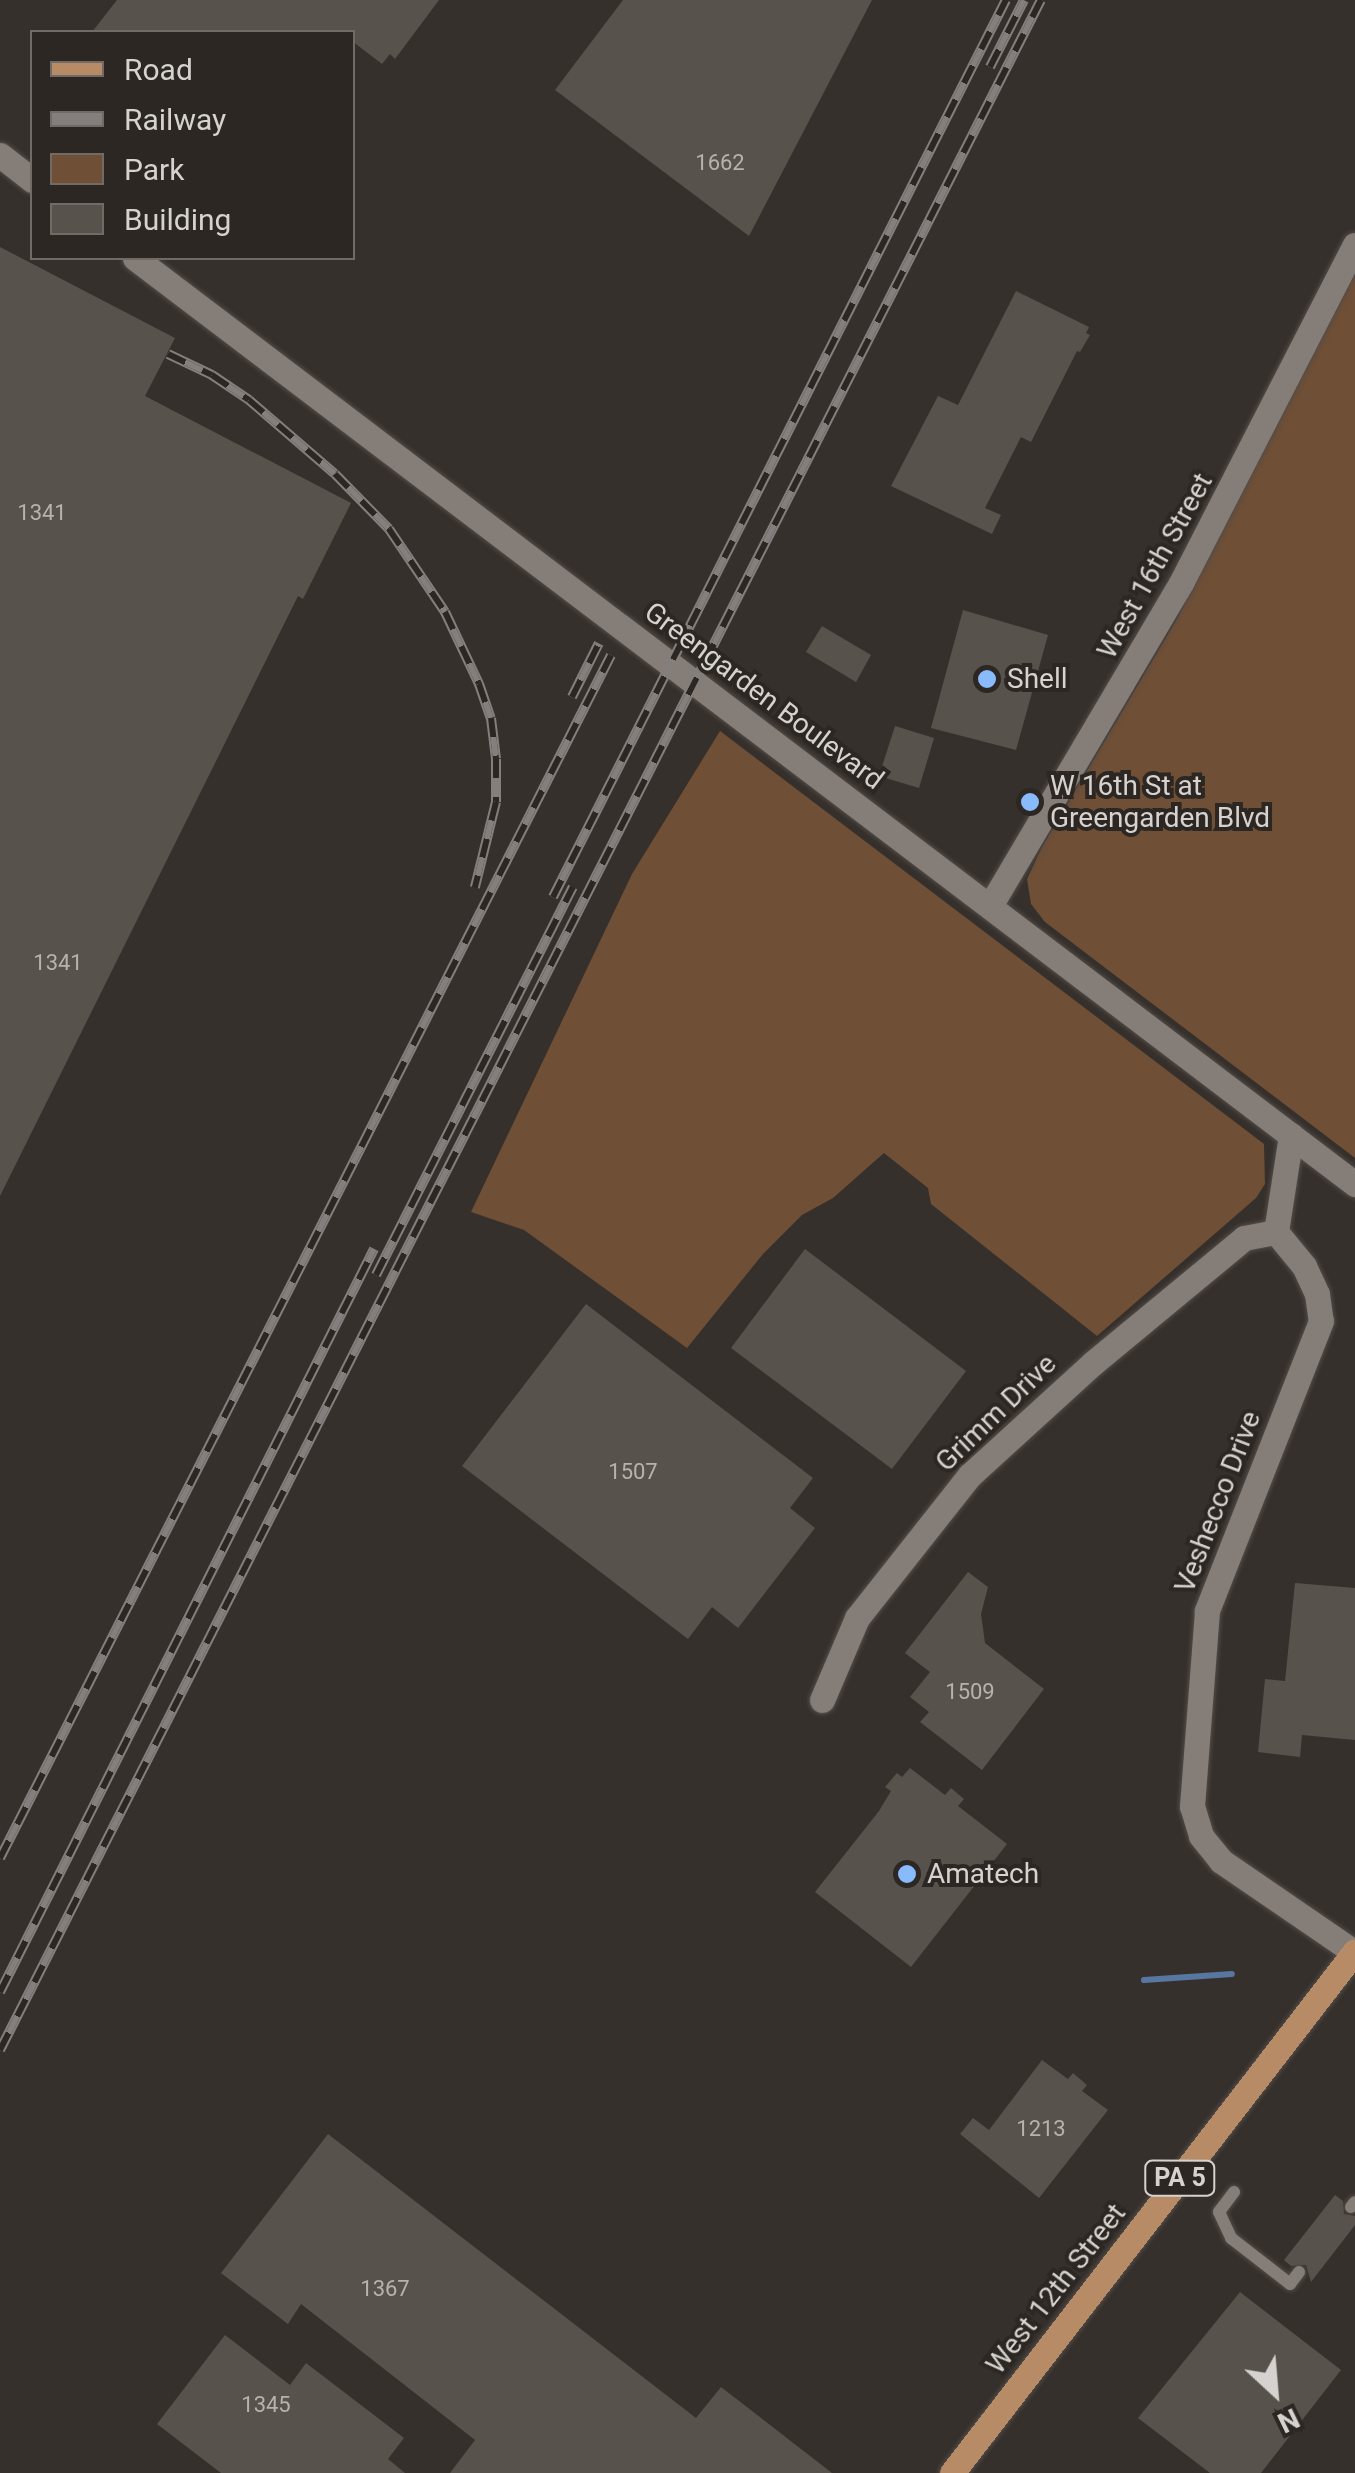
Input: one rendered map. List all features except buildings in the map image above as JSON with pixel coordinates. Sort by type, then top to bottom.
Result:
[{"type":"main road","name":"West 12th Street","points":[[952,2473],[1355,1952]]},
{"type":"street","points":[[0,155],[30,178]]},
{"type":"street","name":"West 16th Street","points":[[990,906],[1175,595],[1355,246]]},
{"type":"street","name":"Greengarden Boulevard","points":[[138,260],[1355,1184]]},
{"type":"street","points":[[1276,1232],[1291,1135]]},
{"type":"street","name":"Grimm Drive","points":[[822,1700],[857,1618],[970,1475],[1093,1363],[1244,1238],[1276,1232]]},
{"type":"street","name":"Veshecco Drive","points":[[1276,1232],[1304,1266],[1317,1294],[1321,1321],[1207,1611],[1192,1806],[1201,1836],[1221,1860],[1355,1952]]},
{"type":"lane","points":[[1234,2192],[1219,2212],[1231,2238],[1290,2284],[1299,2272]]},
{"type":"green space","points":[[1355,271],[1355,1158],[1045,922],[1031,904],[1027,879],[1177,619]]},
{"type":"green space","points":[[720,731],[1264,1144],[1265,1184],[1256,1198],[1097,1336],[931,1204],[928,1188],[884,1153],[833,1198],[802,1215],[763,1254],[687,1348],[524,1230],[471,1212],[632,874]]},
{"type":"waterway","points":[[1144,1980],[1232,1974]]},
{"type":"railway","points":[[553,897],[1006,0]]},
{"type":"railway","points":[[990,67],[1024,0]]},
{"type":"railway","points":[[0,2050],[1041,0]]},
{"type":"railway","points":[[168,354],[212,375],[249,400],[335,474],[389,529],[445,612],[491,718],[496,759],[496,802],[475,887]]},
{"type":"railway","points":[[572,697],[599,643]]},
{"type":"railway","points":[[0,1858],[611,655]]},
{"type":"railway","points":[[376,1275],[573,887]]},
{"type":"railway","points":[[0,1992],[374,1249]]},
{"type":"place","name":"Shell","points":[[987,679]]},
{"type":"place","name":"W 16th St at Greengarden Blvd","points":[[1030,802]]},
{"type":"place","name":"Amatech","points":[[907,1874]]}]
